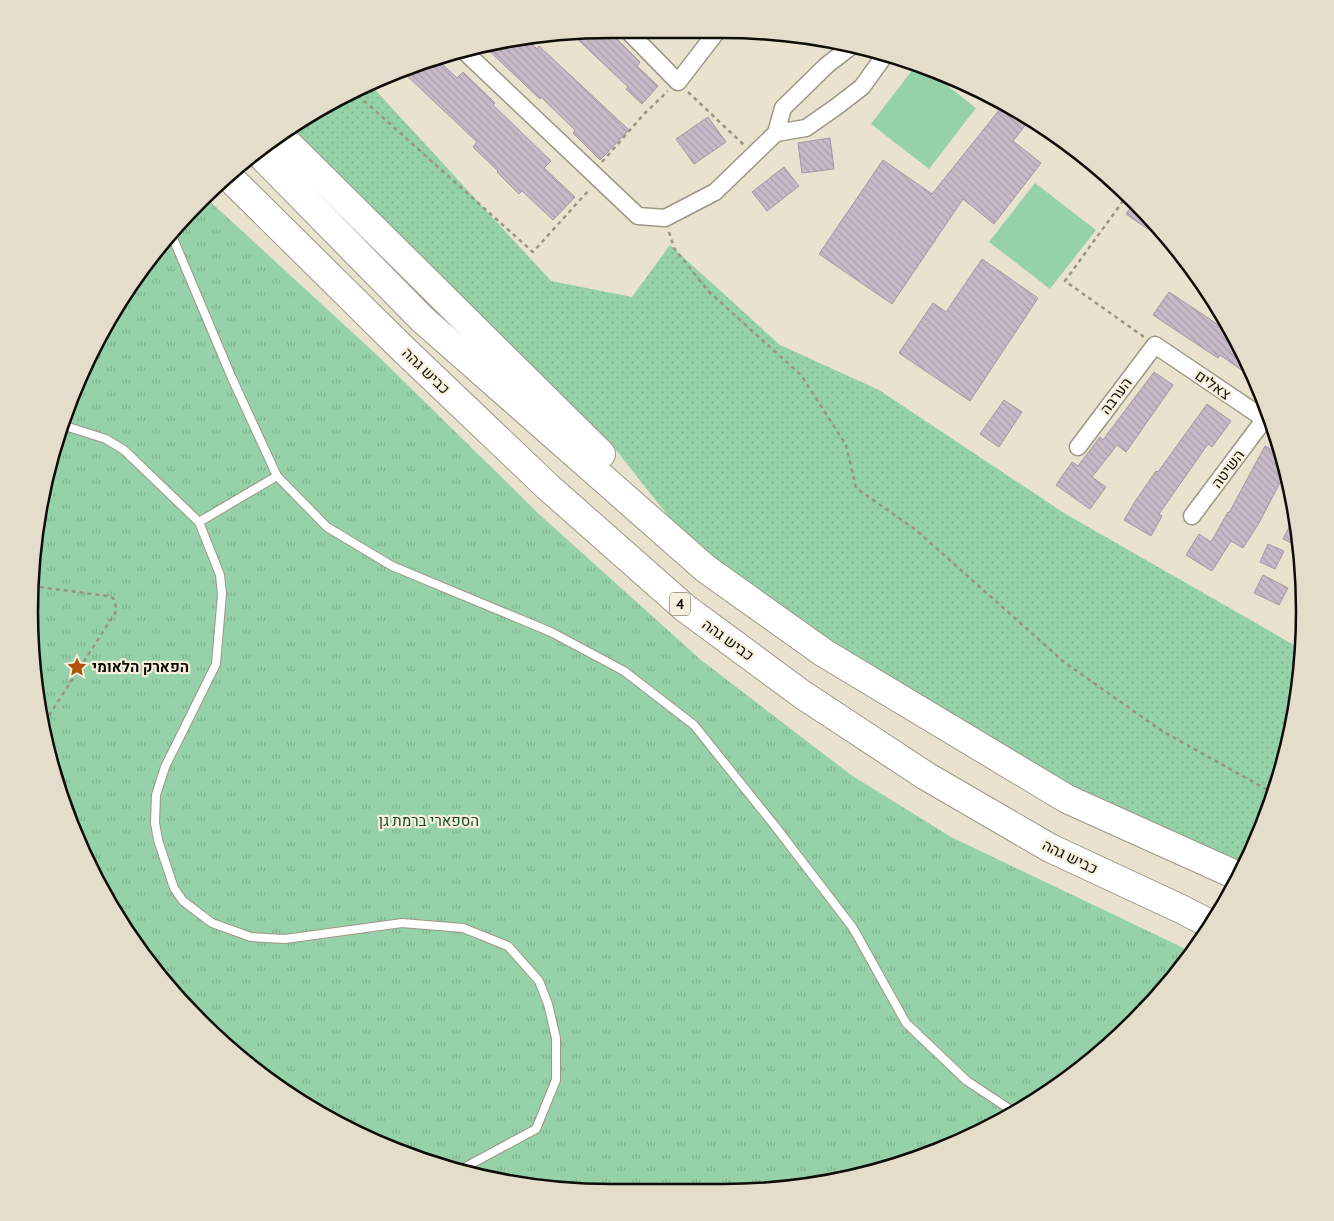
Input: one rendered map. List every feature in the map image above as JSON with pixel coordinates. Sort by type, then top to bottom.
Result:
[{"type":"highway","points":[[285,139],[606,459],[660,529]]},
{"type":"highway","points":[[262,156],[422,319],[706,570],[824,653],[1067,799],[1232,873]]},
{"type":"highway","name":"כביש גהה","points":[[232,180],[400,347],[520,460],[685,608],[803,695],[926,776],[1050,848],[1205,921]]},
{"type":"street","points":[[635,38],[678,82],[712,38]]},
{"type":"street","points":[[776,133],[782,108],[827,65],[845,51]]},
{"type":"street","points":[[469,56],[638,216],[665,218],[714,192],[776,133],[806,128],[836,107],[862,87],[881,60]]},
{"type":"street","name":"צאלים","points":[[1155,346],[1263,419]]},
{"type":"street","name":"הערבה","points":[[1078,447],[1155,346]]},
{"type":"street","name":"השיטה","points":[[1192,516],[1266,425]]},
{"type":"lane","points":[[174,240],[231,376],[277,476],[327,527],[401,570],[551,632],[624,671],[694,725],[853,928],[906,1023],[967,1081],[1008,1108]]},
{"type":"lane","points":[[68,427],[106,440],[124,450],[199,522],[220,575],[222,604],[216,664],[165,767],[156,795],[155,823],[158,840],[174,888],[183,901],[212,923],[251,936],[285,939],[402,923],[463,928],[508,946],[539,981],[548,1004],[556,1038],[556,1080],[536,1129],[469,1165]]},
{"type":"lane","points":[[199,522],[277,476]]},
{"type":"path","points":[[359,96],[533,252],[645,113],[678,82],[753,154]]},
{"type":"path","points":[[1124,200],[1065,281],[1155,346]]},
{"type":"path","points":[[665,218],[674,248],[708,292],[801,375],[846,445],[856,488],[916,530],[1064,662],[1162,731],[1268,790]]},
{"type":"path","points":[[39,587],[107,596],[113,598],[117,610],[48,717]]},
{"type":"green space","points":[[913,70],[940,80],[976,108],[929,169],[871,124]]},
{"type":"green space","points":[[374,89],[551,281],[632,297],[670,245],[780,345],[879,390],[1064,513],[1295,646],[1292,685],[1277,759],[1253,830],[1235,867],[1044,777],[731,577],[672,521],[616,450],[294,132],[324,114]]},
{"type":"green space","points":[[1035,183],[1096,230],[1050,289],[989,242]]},
{"type":"green space","name":"הספארי ברמת גן","points":[[209,201],[377,355],[540,515],[701,660],[851,775],[951,837],[1185,949],[1129,1016],[1072,1065],[1010,1107],[943,1140],[872,1164],[798,1179],[724,1184],[610,1184],[536,1179],[462,1164],[391,1140],[324,1107],[292,1087],[262,1065],[205,1016],[156,959],[134,929],[114,897],[81,830],[57,759],[49,722],[42,685],[38,610],[42,536],[49,499],[57,462],[81,391],[114,324],[134,292],[180,233]]},
{"type":"building","points":[[616,38],[640,62],[637,66],[658,86],[642,104],[626,89],[628,87],[577,39]]},
{"type":"building","points":[[531,43],[537,49],[539,46],[629,130],[600,160],[573,133],[575,130],[541,97],[540,99],[489,51]]},
{"type":"building","points":[[441,63],[457,78],[463,72],[495,103],[493,105],[551,161],[544,168],[575,197],[553,220],[522,191],[519,194],[497,172],[473,147],[477,142],[406,75]]},
{"type":"building","points":[[1000,109],[1026,124],[1013,141],[1041,163],[994,224],[963,199],[892,304],[819,254],[883,160],[932,194]]},
{"type":"building","points":[[708,117],[726,142],[694,164],[676,139]]},
{"type":"building","points":[[830,138],[834,169],[802,173],[798,143]]},
{"type":"building","points":[[784,167],[799,186],[767,211],[752,192]]},
{"type":"building","points":[[1131,207],[1154,233],[1126,214]]},
{"type":"building","points":[[982,259],[1038,298],[970,401],[899,353],[933,303],[946,312]]},
{"type":"building","points":[[1169,292],[1222,327],[1244,372],[1220,355],[1218,358],[1153,315]]},
{"type":"building","points":[[1154,372],[1173,385],[1126,452],[1117,445],[1092,477],[1106,487],[1090,509],[1056,485],[1072,462],[1078,466],[1100,437],[1103,440]]},
{"type":"building","points":[[1004,400],[1022,412],[999,447],[980,434]]},
{"type":"building","points":[[1207,404],[1231,421],[1212,447],[1208,444],[1159,514],[1162,516],[1151,536],[1124,520],[1156,471],[1158,472]]},
{"type":"building","points":[[1265,446],[1273,450],[1281,481],[1259,523],[1243,548],[1231,541],[1212,571],[1186,555],[1199,534],[1211,542]]},
{"type":"building","points":[[1290,526],[1293,544],[1283,539]]},
{"type":"building","points":[[1268,544],[1284,551],[1275,569],[1260,562]]},
{"type":"building","points":[[1263,575],[1288,588],[1279,605],[1254,593]]},
{"type":"place","name":"הפארק הלאומי","points":[[77,667]]}]
